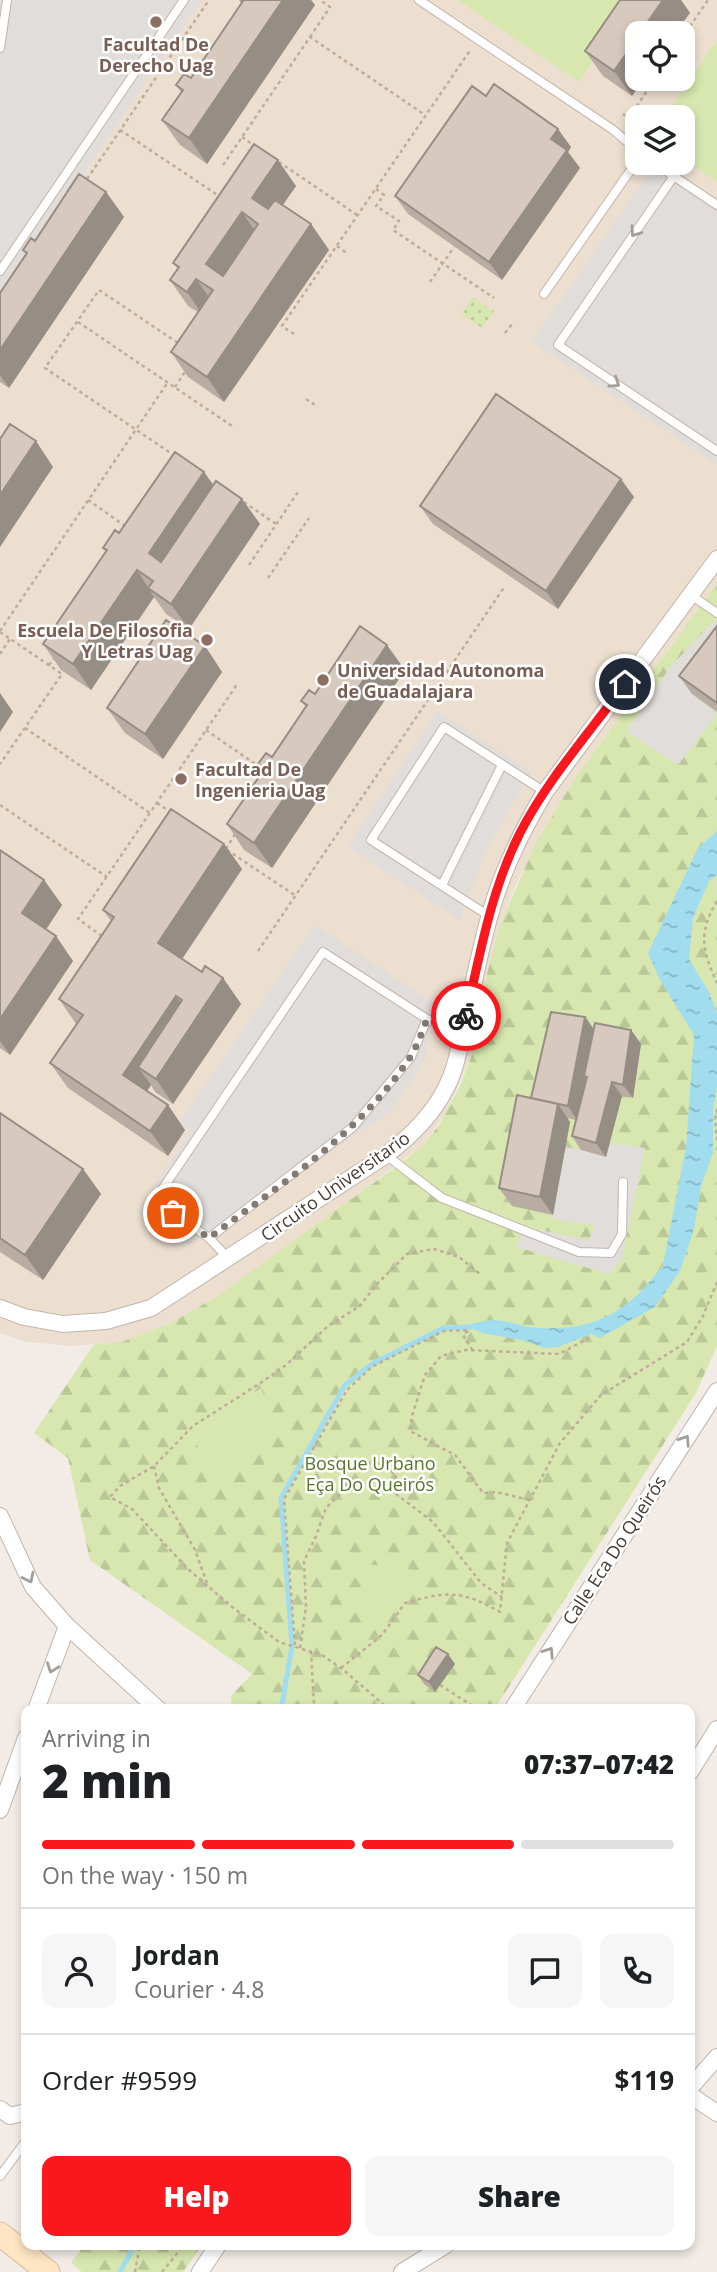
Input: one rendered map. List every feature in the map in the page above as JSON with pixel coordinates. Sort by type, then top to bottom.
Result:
[{"type":"main road","points":[[0,2234],[47,2272]]},
{"type":"street","name":"Circuito Universitario","points":[[0,1308],[24,1317],[63,1324],[106,1321],[151,1308],[386,1156],[415,1130],[446,1088],[459,1055],[489,916],[502,874],[520,832],[545,792],[717,559]]},
{"type":"street","name":"Calle Eca Do Queirós","points":[[516,1704],[717,1391]]},
{"type":"street","points":[[0,1516],[33,1587],[67,1626],[152,1704]]},
{"type":"street","points":[[38,1704],[67,1626]]},
{"type":"street","points":[[695,1764],[717,1730]]},
{"type":"street","points":[[0,1810],[21,1752]]},
{"type":"street","points":[[695,2082],[717,2057]]},
{"type":"street","points":[[695,2098],[717,2113]]},
{"type":"street","points":[[0,2109],[10,2116],[21,2113]]},
{"type":"street","points":[[200,2272],[215,2250]]},
{"type":"street","points":[[402,2272],[438,2250]]},
{"type":"lane","points":[[0,48],[6,0]]},
{"type":"lane","points":[[0,271],[184,0]]},
{"type":"lane","points":[[419,0],[612,128],[625,139]]},
{"type":"lane","points":[[544,294],[627,175]]},
{"type":"lane","points":[[717,205],[674,176],[558,345],[717,451]]},
{"type":"lane","points":[[690,595],[717,613]]},
{"type":"lane","points":[[489,916],[371,840],[444,727],[545,792]]},
{"type":"lane","points":[[442,886],[502,765]]},
{"type":"lane","points":[[229,1259],[209,1238],[155,1200],[323,951],[427,1019],[462,1035]]},
{"type":"lane","points":[[209,1238],[315,1159],[353,1127],[411,1057],[427,1019]]},
{"type":"lane","points":[[386,1156],[442,1198],[579,1252],[611,1253],[622,1234],[623,1182]]},
{"type":"lane","points":[[0,2176],[21,2148]]},
{"type":"path","points":[[83,185],[209,0]]},
{"type":"path","points":[[223,165],[330,7],[320,0]]},
{"type":"path","points":[[694,21],[708,0]]},
{"type":"path","points":[[310,37],[426,115]]},
{"type":"path","points":[[294,334],[282,326],[471,48]]},
{"type":"path","points":[[623,114],[629,118],[647,91]]},
{"type":"path","points":[[120,130],[221,197]]},
{"type":"path","points":[[242,137],[265,153]]},
{"type":"path","points":[[276,161],[358,215]]},
{"type":"path","points":[[376,189],[384,195],[376,206],[399,221],[393,230],[494,298]]},
{"type":"path","points":[[337,246],[348,254]]},
{"type":"path","points":[[429,282],[454,247]]},
{"type":"path","points":[[179,458],[45,368],[99,290],[186,348]]},
{"type":"path","points":[[77,322],[232,426]]},
{"type":"path","points":[[505,334],[512,324]]},
{"type":"path","points":[[175,387],[189,366]]},
{"type":"path","points":[[0,764],[62,674],[0,631],[167,382]]},
{"type":"path","points":[[306,399],[315,405]]},
{"type":"path","points":[[249,565],[298,492]]},
{"type":"path","points":[[88,500],[129,529]]},
{"type":"path","points":[[244,502],[276,524]]},
{"type":"path","points":[[268,579],[309,517]]},
{"type":"path","points":[[258,951],[505,586]]},
{"type":"path","points":[[0,653],[10,639]]},
{"type":"path","points":[[49,666],[57,655]]},
{"type":"path","points":[[106,939],[78,919],[238,683]]},
{"type":"path","points":[[25,728],[150,813]]},
{"type":"path","points":[[206,730],[263,769]]},
{"type":"path","points":[[157,803],[180,818]]},
{"type":"path","points":[[0,805],[107,877]]},
{"type":"path","points":[[240,828],[226,849],[296,896]]},
{"type":"path","points":[[717,901],[706,920],[704,944],[717,983]]},
{"type":"path","points":[[717,1109],[717,1141]]},
{"type":"path","points":[[383,1704],[322,1654],[279,1642],[188,1569],[132,1509],[110,1497],[120,1486],[154,1466],[193,1426],[286,1365],[328,1326],[360,1306],[376,1285],[407,1254],[434,1249],[459,1257],[480,1274]]},
{"type":"path","points":[[341,1668],[382,1635],[405,1603],[453,1593],[478,1599],[500,1612],[507,1543],[560,1443],[601,1395],[687,1342],[703,1316],[717,1282]]},
{"type":"path","points":[[298,1647],[284,1499],[346,1390],[373,1366],[444,1331],[470,1330],[463,1335],[473,1351]]},
{"type":"path","points":[[529,1500],[497,1492],[483,1493],[455,1455],[410,1431],[425,1376],[441,1356],[473,1351],[559,1354],[589,1338]]},
{"type":"path","points":[[298,1647],[306,1607],[304,1561],[326,1508],[345,1489],[354,1465],[379,1461],[396,1475],[392,1492],[433,1522],[481,1583],[502,1597]]},
{"type":"path","points":[[154,1466],[159,1488],[195,1550],[208,1586]]},
{"type":"path","points":[[311,1651],[314,1704]]},
{"type":"path","points":[[440,1685],[470,1704]]},
{"type":"path","points":[[135,2272],[139,2250]]},
{"type":"path","points":[[162,2272],[180,2250]]},
{"type":"shaded area","name":"Universidad Autonoma de Guadalajara","points":[[0,0],[717,0],[717,583],[576,777],[517,882],[500,925],[485,981],[473,1052],[447,1111],[423,1145],[267,1262],[219,1295],[171,1323],[122,1342],[71,1346],[27,1342],[0,1333]]},
{"type":"shaded area","points":[[0,0],[202,0],[0,295]]},
{"type":"shaded area","points":[[647,175],[665,175],[717,210],[717,465],[532,342]]},
{"type":"shaded area","points":[[714,621],[717,622],[717,661],[692,694],[717,714],[678,765],[626,731],[671,666]]},
{"type":"shaded area","points":[[437,711],[532,772],[487,848],[460,920],[348,847]]},
{"type":"shaded area","points":[[315,925],[435,1004],[424,1062],[390,1112],[188,1246],[137,1212],[191,1130],[180,1122]]},
{"type":"shaded area","points":[[609,1143],[645,1148],[622,1259],[609,1274],[516,1247],[525,1227],[589,1240],[595,1225],[551,1219],[566,1147],[581,1150]]},
{"type":"green space","points":[[457,0],[633,0],[579,82]]},
{"type":"green space","points":[[717,40],[717,182],[695,167],[695,105],[672,105],[682,91],[695,91],[695,72]]},
{"type":"green space","points":[[473,297],[494,311],[482,328],[461,314]]},
{"type":"green space","name":"Bosque Urbano Eça Do Queirós","points":[[717,583],[717,1346],[696,1393],[498,1704],[232,1704],[231,1696],[252,1674],[90,1560],[68,1458],[34,1433],[94,1344],[122,1342],[171,1323],[219,1295],[423,1145],[439,1125],[459,1088],[473,1052],[485,981],[500,925],[536,843],[576,777]]},
{"type":"green space","points":[[261,1388],[277,1430],[215,1472],[190,1435]]},
{"type":"green space","points":[[366,1564],[423,1571],[417,1593],[400,1591],[393,1614],[356,1609]]},
{"type":"green space","points":[[80,2250],[198,2250],[183,2272],[82,2272],[71,2263]]},
{"type":"water","points":[[717,831],[717,875],[709,881],[693,918],[689,959],[709,992],[717,1013],[717,1087],[713,1109],[713,1153],[701,1186],[694,1229],[680,1271],[655,1307],[600,1338],[591,1334],[558,1347],[544,1348],[526,1341],[482,1333],[466,1325],[492,1320],[530,1327],[572,1327],[606,1317],[636,1296],[663,1265],[686,1147],[694,1035],[660,980],[648,953],[698,848]]},
{"type":"building","points":[[241,0],[283,0],[189,138],[162,120],[183,90],[176,85],[184,74],[191,78],[243,1]]},
{"type":"building","points":[[620,0],[663,0],[648,21],[625,21],[625,55],[614,71],[585,51]]},
{"type":"building","points":[[494,84],[558,129],[551,139],[567,150],[489,262],[395,196],[472,86],[486,96]]},
{"type":"building","points":[[254,144],[278,160],[252,198],[268,209],[275,200],[311,224],[207,377],[171,352],[213,290],[196,279],[187,292],[170,280],[179,267],[173,263]],"holes":[[[242,212],[258,224],[223,276],[206,264]]]},
{"type":"building","points":[[79,174],[106,192],[0,350],[0,293],[27,253],[23,250],[31,238],[35,241]]},
{"type":"building","points":[[496,394],[621,479],[546,591],[420,506]]},
{"type":"building","points":[[10,424],[36,441],[0,495],[0,439]]},
{"type":"building","points":[[175,452],[204,472],[149,553],[161,562],[216,481],[242,499],[171,604],[148,588],[153,581],[137,570],[73,664],[43,644],[107,550],[103,548],[115,530],[119,533]]},
{"type":"building","points":[[166,620],[205,646],[145,734],[107,708]]},
{"type":"building","points":[[360,626],[387,645],[254,843],[227,824],[265,768],[258,764],[266,753],[272,757],[307,705],[301,701],[309,690],[315,694]]},
{"type":"building","points":[[717,626],[717,703],[679,676]]},
{"type":"building","points":[[171,809],[224,844],[158,943],[202,972],[205,966],[223,978],[156,1079],[138,1067],[182,1000],[176,996],[123,1075],[168,1105],[150,1131],[50,1063],[83,1015],[59,999],[114,917],[103,910]]},
{"type":"building","points":[[0,850],[44,880],[22,913],[56,936],[0,1019]]},
{"type":"building","points":[[551,1012],[585,1017],[568,1106],[531,1098]]},
{"type":"building","points":[[595,1023],[631,1030],[623,1085],[612,1082],[596,1143],[572,1136],[587,1077],[584,1076]]},
{"type":"building","points":[[517,1095],[558,1104],[540,1197],[499,1188]]},
{"type":"building","points":[[0,1113],[83,1169],[25,1255],[0,1238]]},
{"type":"building","points":[[436,1647],[448,1654],[429,1682],[418,1675]]},
{"type":"waterway","points":[[282,1704],[292,1646],[281,1498],[345,1385],[372,1364],[443,1328],[473,1327]]},
{"type":"waterway","points":[[120,2272],[132,2250]]},
{"type":"way so far","points":[[173,1213],[209,1238],[315,1159],[353,1127],[411,1057],[427,1019],[462,1035],[466,1016]]},
{"type":"place","name":"Facultad De Derecho Uag","points":[[156,22]]},
{"type":"place","name":"Escuela De Filosofia Y Letras Uag","points":[[207,640]]},
{"type":"place","name":"Universidad Autonoma de Guadalajara","points":[[323,680]]},
{"type":"place","name":"Facultad De Ingenieria Uag","points":[[181,779]]},
{"type":"route","points":[[466,1016],[489,916],[502,874],[520,832],[545,792],[625,684]]}]
